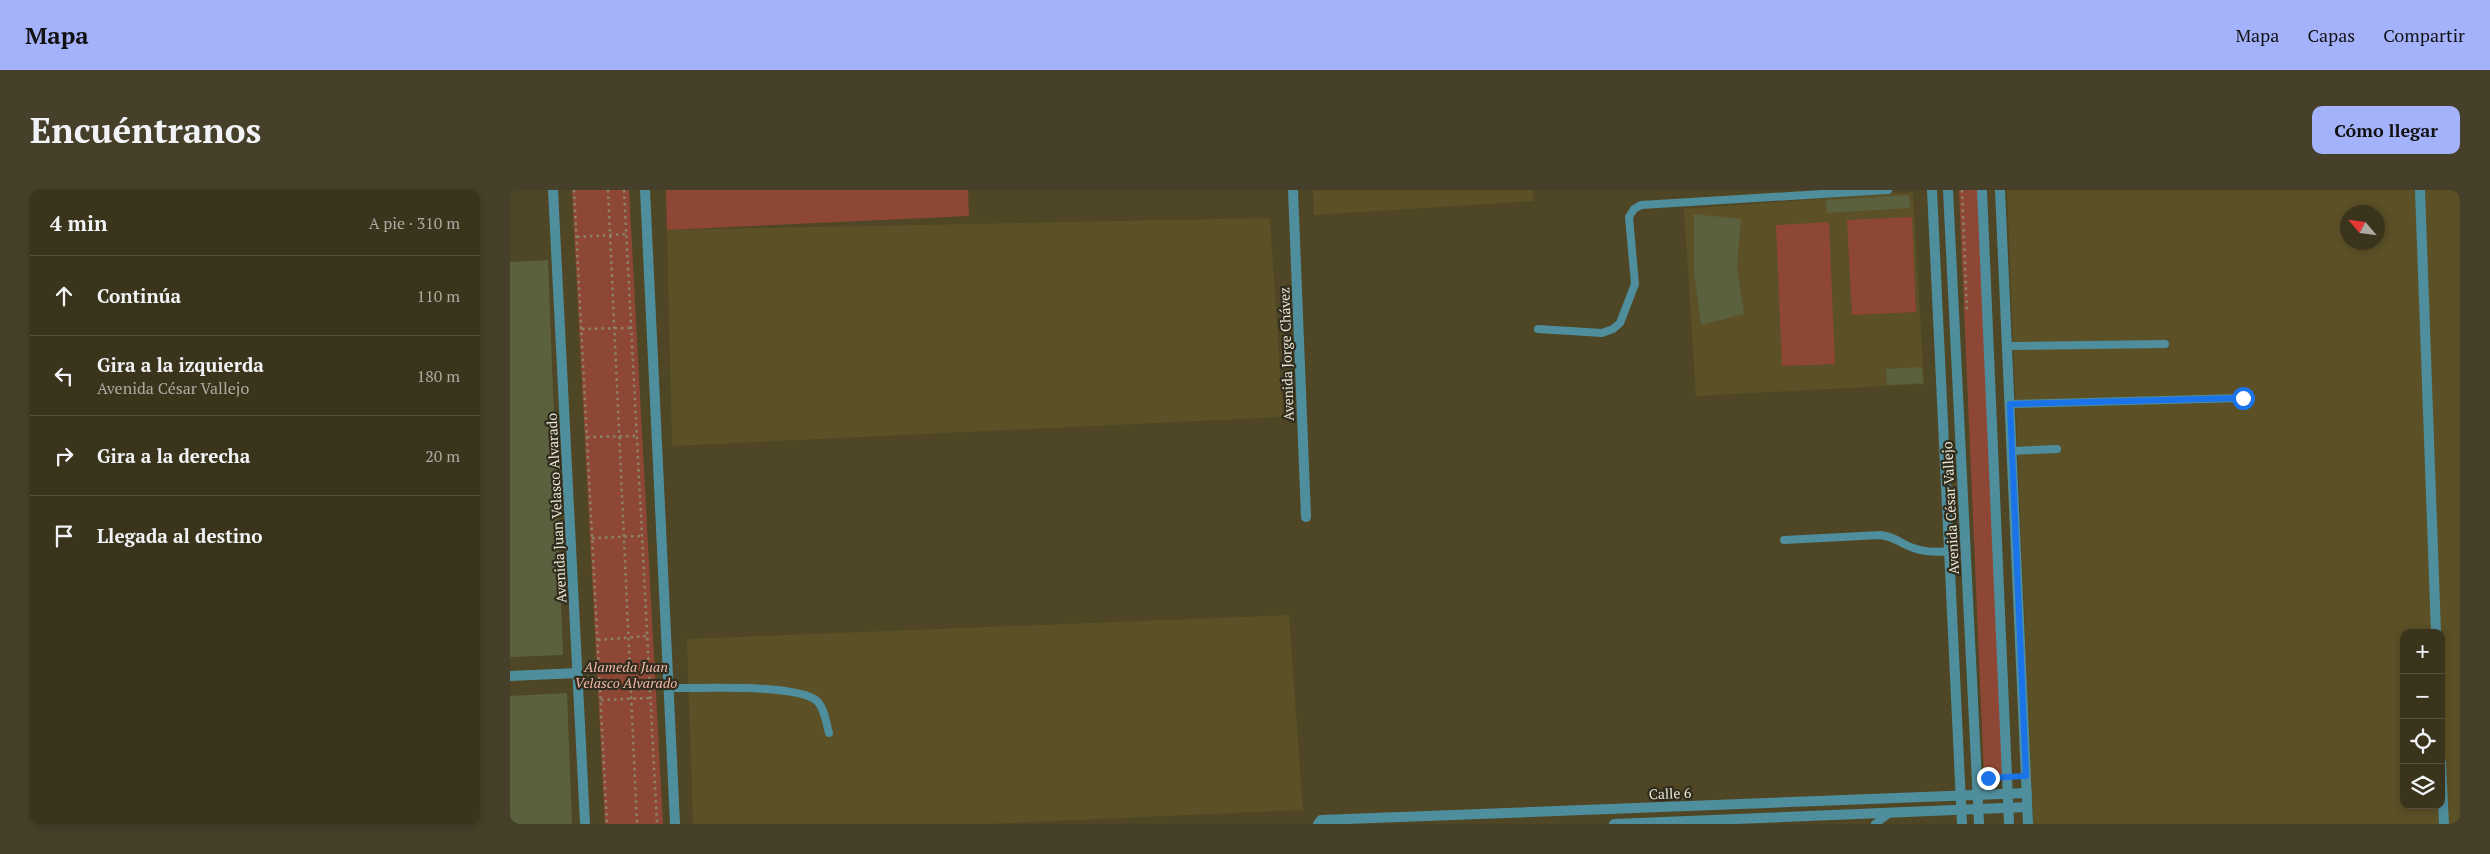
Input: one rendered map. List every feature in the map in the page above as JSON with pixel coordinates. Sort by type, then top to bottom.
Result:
[{"type":"street","name":"Avenida Juan Velasco Alvarado","points":[[553,190],[586,824]]},
{"type":"street","points":[[645,190],[675,824]]},
{"type":"street","name":"Avenida Jorge Chávez","points":[[1293,190],[1306,517]]},
{"type":"street","name":"Avenida César Vallejo","points":[[1932,190],[1962,824]]},
{"type":"street","name":"Avenida César Vallejo","points":[[1948,190],[1979,824]]},
{"type":"street","points":[[1982,190],[2010,824]]},
{"type":"street","points":[[2000,190],[2028,824]]},
{"type":"street","points":[[2420,190],[2436,629]]},
{"type":"street","points":[[510,676],[578,673]]},
{"type":"street","points":[[2441,764],[2444,824]]},
{"type":"street","name":"Calle 6","points":[[1318,824],[1321,820],[1419,820],[1629,809],[2027,793]]},
{"type":"street","points":[[1918,798],[1919,812]]},
{"type":"street","points":[[1866,800],[1867,814]]},
{"type":"street","points":[[1760,804],[1761,818]]},
{"type":"street","name":"Calle 6","points":[[1614,824],[2027,807]]},
{"type":"street","points":[[1629,809],[1629,823]]},
{"type":"lane","points":[[1538,329],[1602,333],[1613,329],[1620,323],[1635,284],[1629,216],[1640,205],[1888,190]]},
{"type":"lane","points":[[2007,346],[2166,344]]},
{"type":"lane","points":[[2010,404],[2243,398]]},
{"type":"lane","points":[[2012,451],[2057,449]]},
{"type":"lane","points":[[1784,540],[1881,535],[1893,537],[1906,545],[1933,553],[1948,552]]},
{"type":"lane","points":[[669,688],[783,690],[812,698],[823,710],[829,733]]},
{"type":"lane","points":[[1875,824],[1890,813]]},
{"type":"path","points":[[574,190],[607,824]]},
{"type":"path","points":[[608,190],[637,824]]},
{"type":"path","points":[[624,190],[657,824]]},
{"type":"path","points":[[577,237],[626,234]]},
{"type":"path","points":[[582,329],[631,328]]},
{"type":"path","points":[[587,437],[637,436]]},
{"type":"path","points":[[592,538],[642,536]]},
{"type":"path","points":[[598,640],[647,636]]},
{"type":"path","points":[[601,700],[651,698]]},
{"type":"shaded area","points":[[1313,190],[1533,190],[1533,201],[1314,215]]},
{"type":"shaded area","points":[[2007,190],[2460,190],[2460,824],[2033,824]]},
{"type":"shaded area","points":[[1913,192],[1924,384],[1696,396],[1684,209]]},
{"type":"shaded area","points":[[1270,218],[1283,417],[672,446],[667,230]]},
{"type":"shaded area","points":[[1289,615],[1303,810],[987,824],[693,824],[687,639]]},
{"type":"green space","name":"Alameda Juan Velasco Alvarado","points":[[572,190],[629,190],[663,824],[605,824]]},
{"type":"green space","points":[[666,190],[968,190],[969,216],[667,230]]},
{"type":"green space","points":[[1959,190],[1978,190],[2003,775],[1984,776]]},
{"type":"green space","points":[[1912,217],[1916,312],[1852,315],[1847,220]]},
{"type":"green space","points":[[1829,222],[1835,364],[1782,366],[1776,225]]},
{"type":"building","points":[[1909,195],[1910,208],[1827,213],[1826,200]]},
{"type":"building","points":[[1694,214],[1741,219],[1737,267],[1744,314],[1701,325],[1694,272]]},
{"type":"building","points":[[548,260],[563,655],[510,657],[510,262]]},
{"type":"building","points":[[1922,367],[1923,383],[1887,385],[1886,369]]},
{"type":"building","points":[[567,693],[572,824],[510,824],[510,696]]},
{"type":"route","points":[[1988,778],[2026,776],[2010,404],[2243,398]]}]
